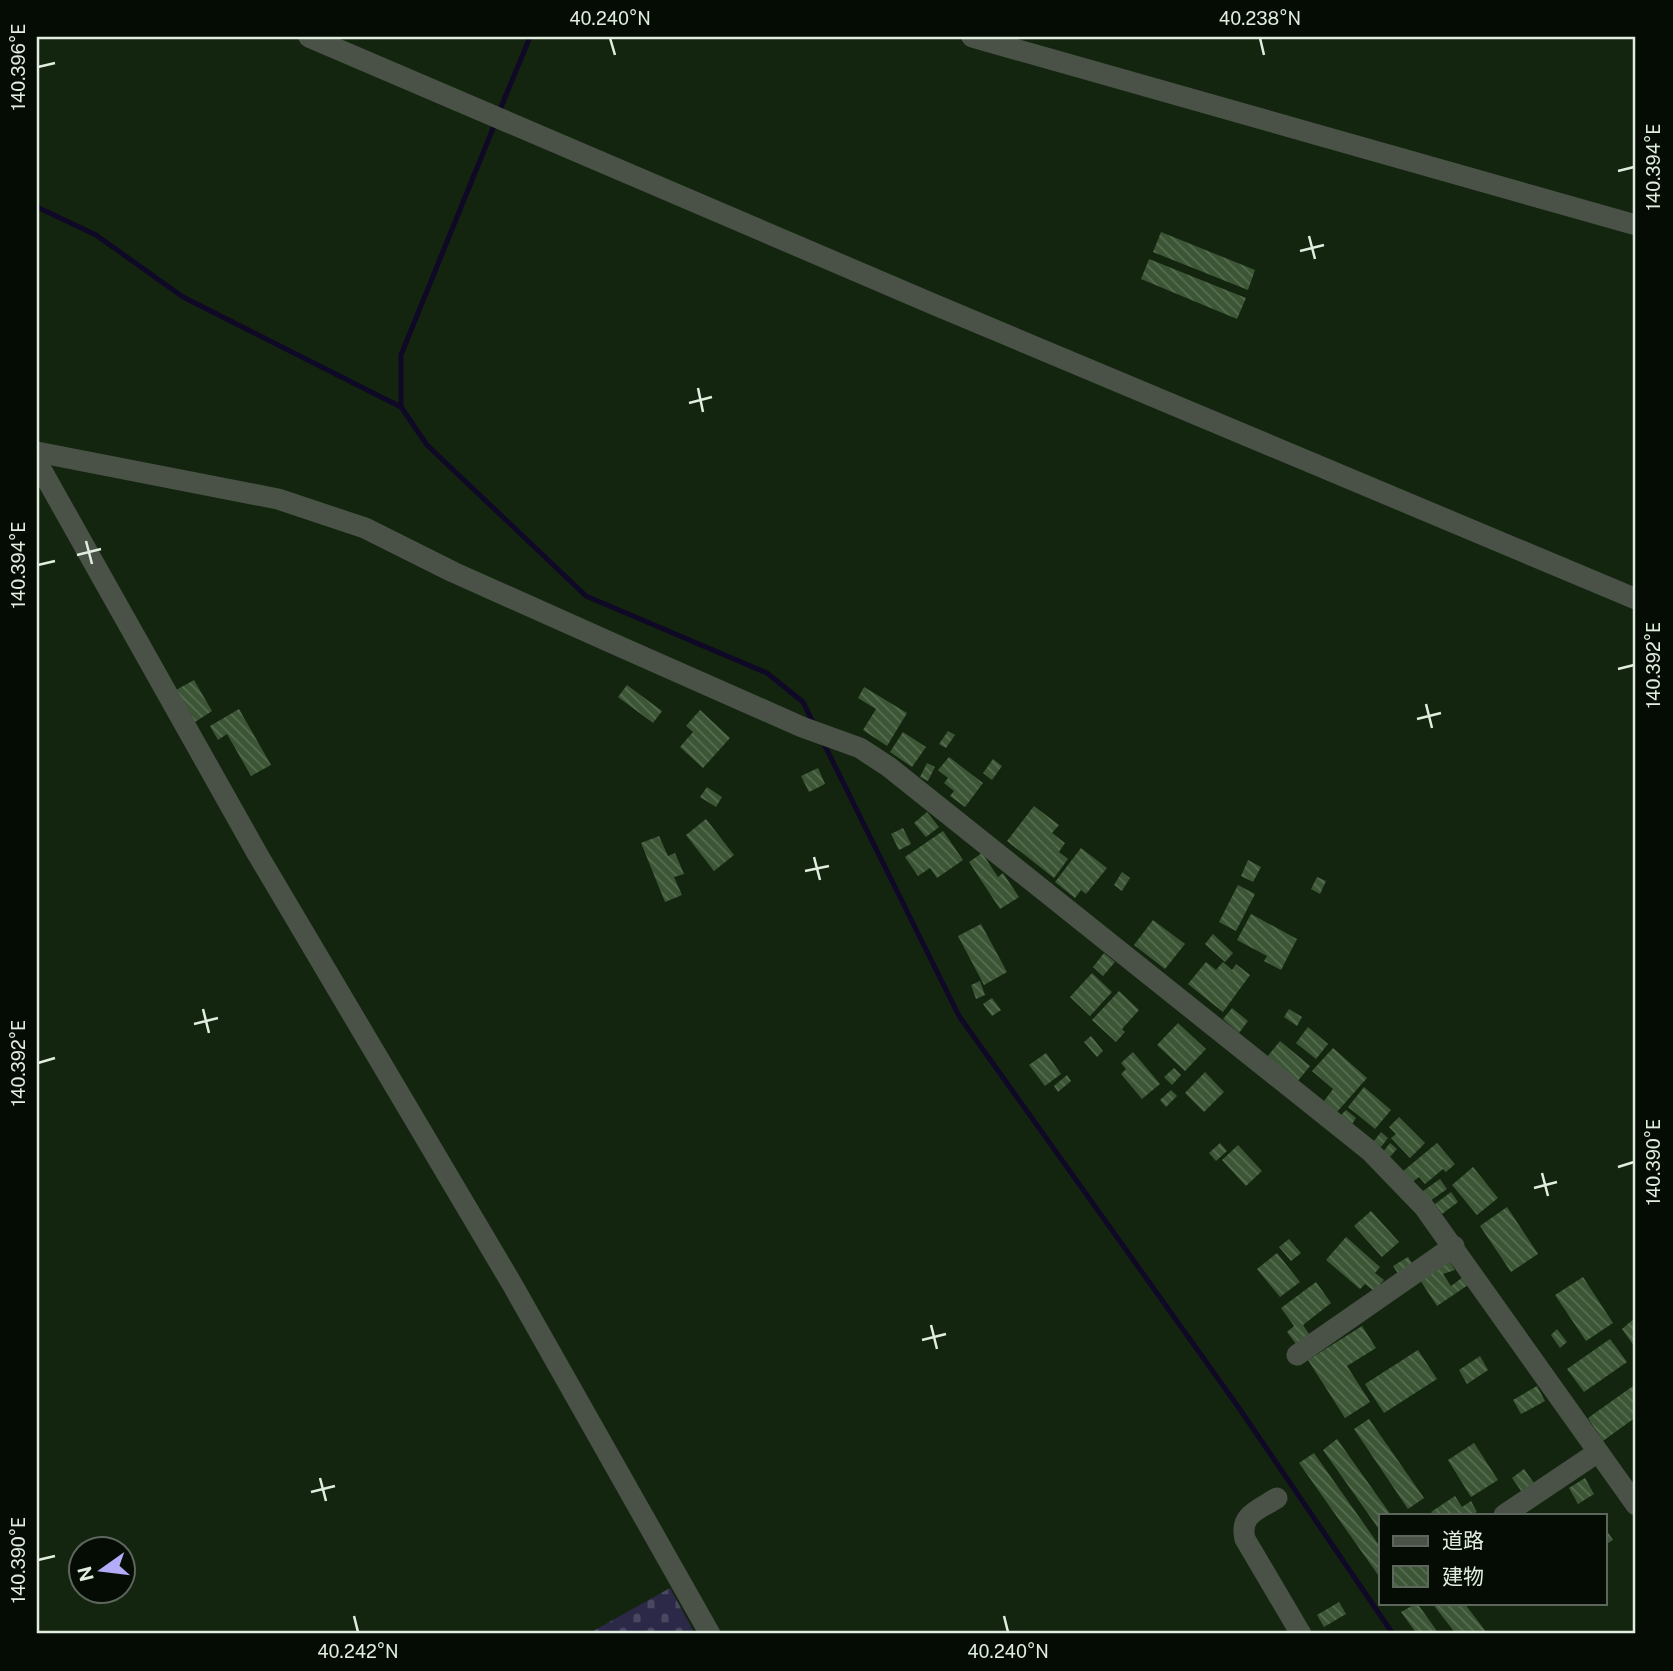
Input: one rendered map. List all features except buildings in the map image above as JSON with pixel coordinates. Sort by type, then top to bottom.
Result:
[{"type":"street","points":[[309,37],[945,309],[1636,599]]},
{"type":"street","points":[[972,37],[1636,225]]},
{"type":"street","points":[[37,452],[278,499],[365,528],[453,572],[802,727],[860,748],[889,767],[1296,1095],[1370,1151],[1424,1206],[1636,1505]]},
{"type":"street","points":[[37,462],[258,855],[512,1284],[710,1634]]},
{"type":"street","points":[[1297,1355],[1454,1246]]},
{"type":"street","points":[[1505,1514],[1598,1452]]},
{"type":"street","points":[[1277,1498],[1245,1518],[1242,1526],[1245,1539],[1301,1634]]},
{"type":"green space","points":[[670,1588],[695,1634],[588,1634]]},
{"type":"waterway","points":[[499,112],[530,37]]},
{"type":"waterway","points":[[496,121],[401,355],[401,407],[427,445],[586,596],[767,673],[803,702],[814,724]]},
{"type":"waterway","points":[[37,207],[96,235],[183,297],[401,407]]},
{"type":"waterway","points":[[823,742],[959,1016],[1239,1408],[1393,1634]]}]
